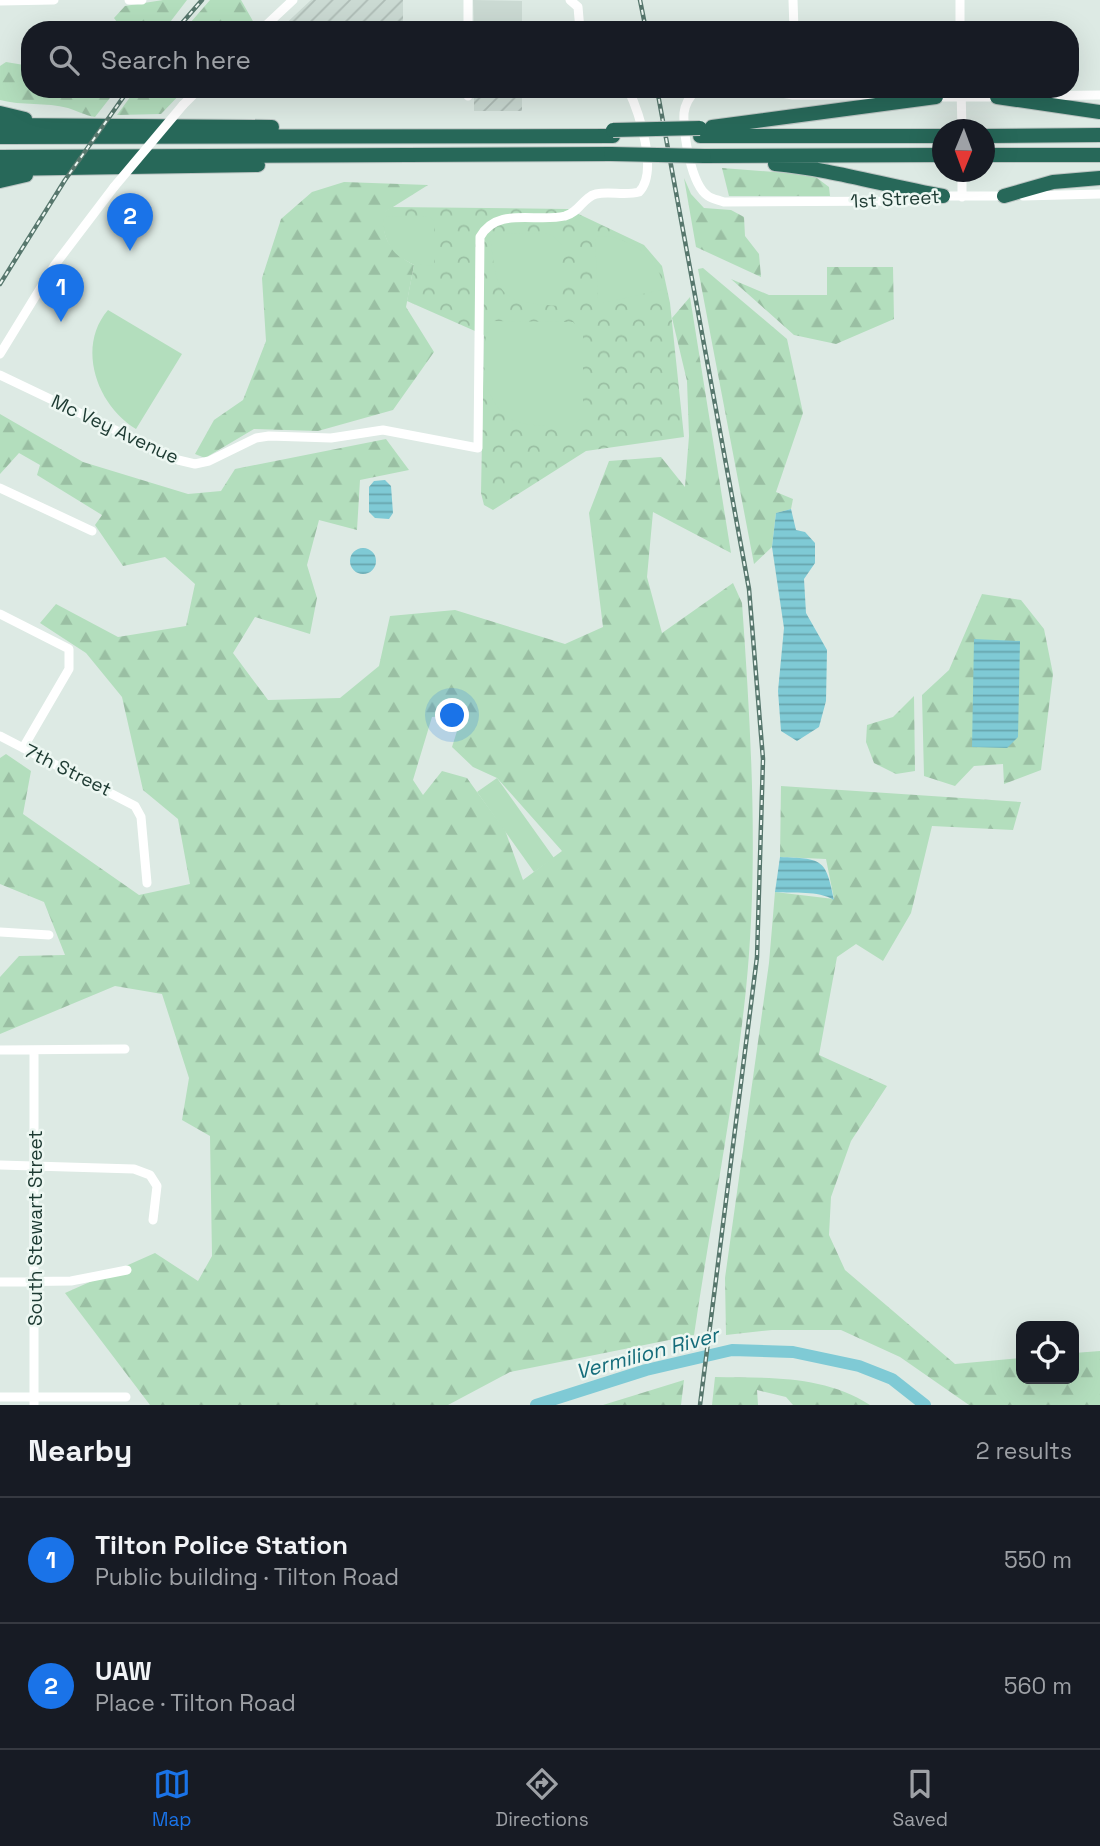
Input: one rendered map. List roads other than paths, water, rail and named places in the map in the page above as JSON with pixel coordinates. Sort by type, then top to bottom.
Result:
[{"type":"highway","points":[[700,132],[911,98]]},
{"type":"highway","points":[[1004,98],[1100,112]]},
{"type":"highway","points":[[0,113],[68,126]]},
{"type":"highway","points":[[0,125],[235,125],[374,136]]},
{"type":"highway","points":[[0,136],[374,136],[700,132],[932,135]]},
{"type":"highway","points":[[995,136],[1100,135]]},
{"type":"highway","points":[[0,157],[932,155]]},
{"type":"highway","points":[[995,155],[1100,155]]},
{"type":"highway","points":[[0,169],[214,167],[468,156]]},
{"type":"highway","points":[[711,156],[824,170],[872,183],[943,196]]},
{"type":"highway","points":[[0,181],[55,169]]},
{"type":"highway","points":[[1003,196],[1053,182],[1100,178]]},
{"type":"street","points":[[0,1],[54,0]]},
{"type":"street","points":[[129,0],[142,0]]},
{"type":"street","points":[[271,21],[293,0]]},
{"type":"street","points":[[468,0],[468,21]]},
{"type":"street","points":[[793,0],[794,21]]},
{"type":"street","points":[[960,0],[960,21]]},
{"type":"street","points":[[572,1],[578,7],[579,21]]},
{"type":"street","points":[[1079,95],[1100,95]]},
{"type":"street","points":[[0,355],[54,267],[114,187],[190,98]]},
{"type":"street","name":"Mc Vey Avenue","points":[[0,375],[178,460],[195,464],[269,436],[331,438],[383,430],[478,448],[480,237],[487,225],[499,219],[570,215],[596,194],[639,192],[648,179],[649,170],[639,120],[631,98]]},
{"type":"street","name":"1st Street","points":[[689,98],[684,112],[686,138],[698,184],[708,196],[724,202],[908,201],[943,196],[1100,194]]},
{"type":"street","points":[[961,98],[962,119]]},
{"type":"street","points":[[962,182],[962,197]]},
{"type":"street","points":[[0,488],[92,531]]},
{"type":"street","points":[[0,614],[69,649],[69,669],[23,748]]},
{"type":"street","name":"7th Street","points":[[0,736],[135,806],[141,817],[147,883]]},
{"type":"street","points":[[0,932],[49,935]]},
{"type":"street","points":[[0,1050],[125,1049]]},
{"type":"street","name":"South Stewart Street","points":[[34,1050],[34,1400]]},
{"type":"street","points":[[0,1165],[134,1169],[150,1175],[157,1186],[153,1220]]},
{"type":"street","points":[[0,1282],[71,1281],[127,1269]]},
{"type":"street","points":[[0,1397],[106,1401],[126,1397]]},
{"type":"water","points":[[385,480],[391,486],[393,513],[389,519],[375,518],[369,512],[369,487],[374,481]]},
{"type":"water","points":[[791,509],[796,530],[805,532],[815,543],[815,563],[804,579],[806,613],[827,650],[826,701],[819,727],[797,741],[781,731],[778,691],[784,628],[772,547],[776,513]]},
{"type":"water","points":[[363,548],[372,552],[376,561],[372,570],[363,574],[354,570],[350,561],[354,552]]},
{"type":"water","points":[[974,639],[1020,641],[1018,737],[1007,748],[972,747]]},
{"type":"water","points":[[780,857],[819,863],[828,875],[834,900],[813,894],[775,892]]},
{"type":"waterway","name":"Vermilion River","points":[[536,1405],[646,1370],[732,1350],[793,1352],[859,1366],[892,1379],[925,1405]]},
{"type":"railway","points":[[184,21],[202,0]]},
{"type":"railway","points":[[640,0],[644,21]]},
{"type":"railway","points":[[0,284],[65,180],[123,98]]},
{"type":"railway","points":[[659,98],[749,589],[763,759],[757,957],[700,1405]]},
{"type":"place","name":"UAW","points":[[130,251]]},
{"type":"place","name":"Tilton Police Station","points":[[61,322]]}]
